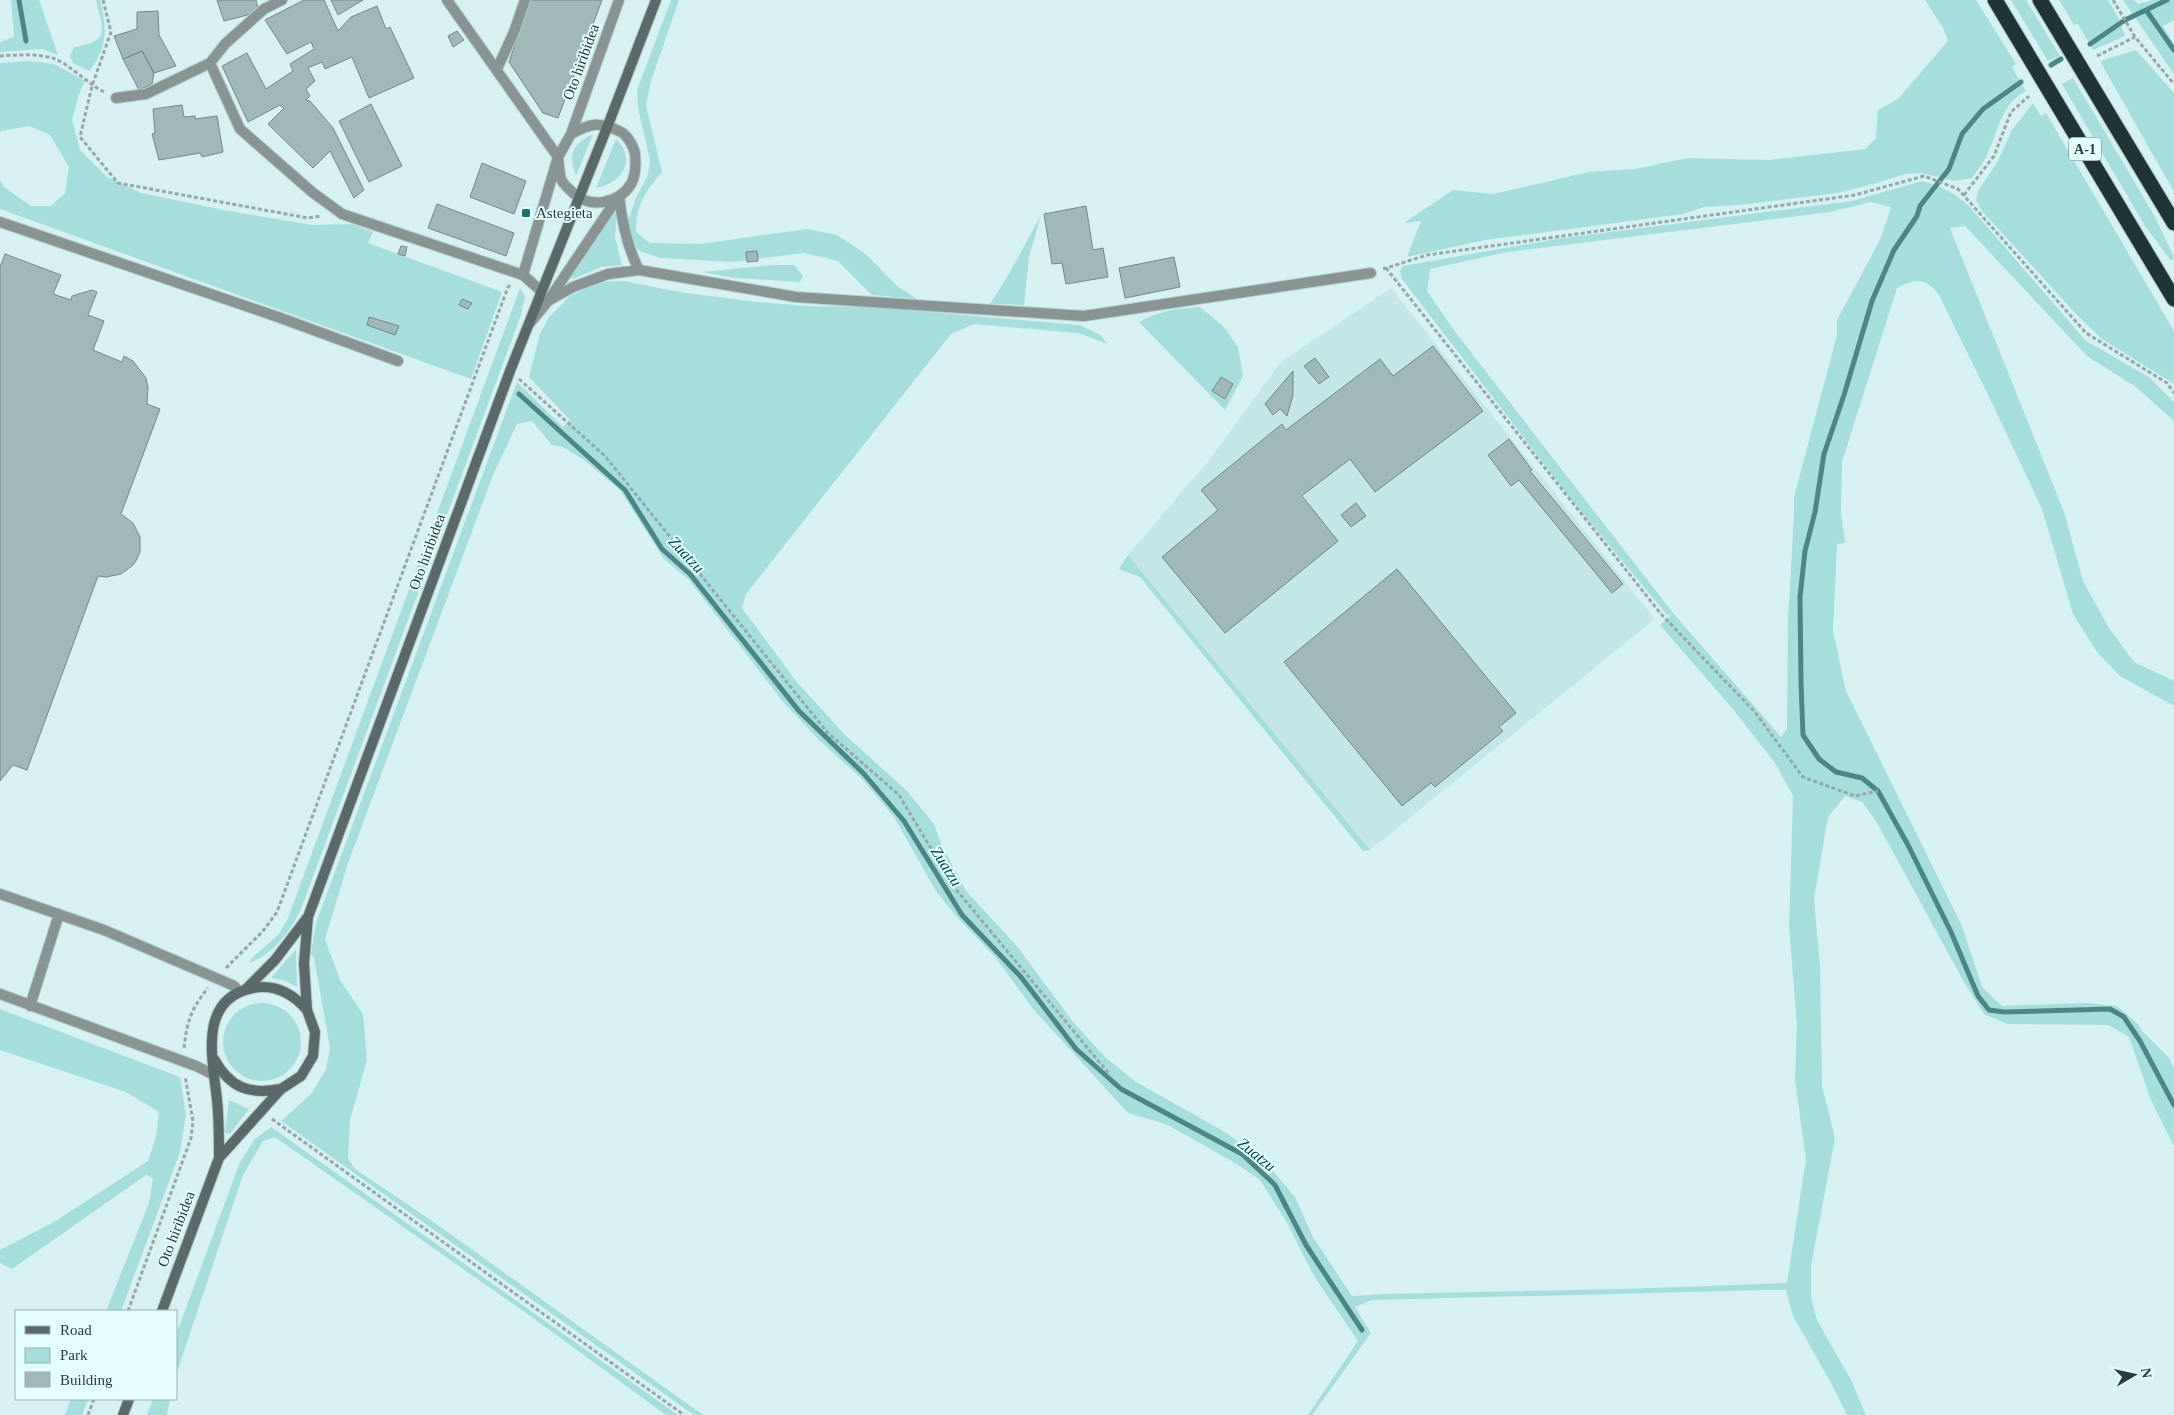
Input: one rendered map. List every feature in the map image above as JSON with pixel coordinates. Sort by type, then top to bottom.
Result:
[{"type":"highway","name":"A-1","points":[[1995,0],[2174,298]]},
{"type":"highway","name":"A-1","points":[[2040,0],[2174,223]]},
{"type":"street","points":[[116,98],[146,94],[210,63],[225,44],[264,9],[282,0]]},
{"type":"street","points":[[447,0],[558,156],[562,180],[578,198],[591,202],[605,202],[618,196]]},
{"type":"street","points":[[497,70],[514,32],[525,0]]},
{"type":"street","name":"Oto hiribidea","points":[[523,275],[558,156],[571,134],[619,0]]},
{"type":"street","name":"Oto hiribidea","points":[[162,1310],[219,1158],[281,1089],[301,1076],[313,1056],[315,1032],[307,1010],[304,963],[308,917],[526,328],[656,0]]},
{"type":"street","points":[[210,63],[240,129],[312,192],[342,214],[523,275],[541,291]]},
{"type":"street","points":[[526,328],[548,301],[618,196],[631,184],[636,167],[634,149],[624,134],[608,125],[589,124],[571,134]]},
{"type":"street","points":[[618,196],[623,228],[631,255],[638,270]]},
{"type":"street","points":[[0,222],[278,316],[398,361]]},
{"type":"street","points":[[548,301],[573,287],[608,274],[638,270],[796,297],[1084,316],[1371,273]]},
{"type":"street","points":[[0,894],[104,930],[243,991],[260,987],[274,988],[286,992],[298,1000],[307,1010]]},
{"type":"street","points":[[30,1006],[59,914]]},
{"type":"street","name":"Oto hiribidea","points":[[219,1158],[218,1112],[210,1041],[212,1026],[218,1012],[227,1001],[243,991],[275,960],[308,917]]},
{"type":"street","points":[[0,994],[184,1062],[214,1076]]},
{"type":"street","name":"Oto hiribidea","points":[[213,1056],[221,1071],[233,1083],[248,1090],[265,1092],[281,1089]]},
{"type":"street","points":[[123,1415],[129,1400]]},
{"type":"path","points":[[103,0],[111,32],[92,86],[80,137],[118,183],[308,218],[342,214]]},
{"type":"path","points":[[2113,0],[2135,37],[2174,84]]},
{"type":"path","points":[[2097,56],[2135,37]]},
{"type":"path","points":[[0,56],[27,55],[56,59],[92,86],[116,98]]},
{"type":"path","points":[[1964,194],[1994,156],[2011,112],[2029,96]]},
{"type":"path","points":[[1371,273],[1427,255],[1855,195],[1924,176],[1958,189],[1964,194],[2086,332],[2167,384],[2174,393]]},
{"type":"path","points":[[1386,268],[1660,614],[1754,711],[1803,778],[1855,796],[1878,791]]},
{"type":"path","points":[[128,1310],[191,1138],[193,1121],[185,1079],[184,1062],[187,1022],[198,1000],[263,931],[277,912],[508,287],[523,275]]},
{"type":"path","points":[[510,371],[605,456],[827,732],[899,796],[954,887],[1110,1075]]},
{"type":"path","points":[[261,1111],[684,1415]]},
{"type":"path","points":[[88,1415],[94,1400]]},
{"type":"shaded area","points":[[1391,288],[1655,619],[1370,850],[1128,555],[1210,459],[1281,362]]},
{"type":"green space","points":[[11,0],[39,0],[58,55],[42,49],[0,52],[0,42],[14,37]]},
{"type":"green space","points":[[96,0],[100,0],[105,29],[100,54],[89,71],[73,63],[70,56],[74,47],[86,45],[99,38],[102,27]]},
{"type":"green space","points":[[671,0],[679,0],[651,81],[646,105],[662,172],[643,199],[636,222],[636,232],[650,243],[701,244],[807,229],[837,235],[867,255],[897,286],[917,299],[872,295],[838,261],[804,253],[732,262],[660,258],[639,251],[629,235],[629,218],[636,198],[648,175],[650,160],[638,108],[637,90]]},
{"type":"green space","points":[[1925,0],[1976,0],[2016,64],[2012,67],[2026,91],[2017,96],[2005,111],[1985,159],[1972,178],[1955,181],[1921,173],[1905,174],[1837,193],[1738,205],[1704,207],[1683,214],[1485,240],[1407,257],[1421,221],[1404,223],[1453,190],[1493,194],[1589,172],[1635,169],[1688,158],[1770,160],[1865,149],[1876,138],[1878,110],[1898,99],[1948,41],[1943,28]]},
{"type":"green space","points":[[2011,0],[2026,0],[2060,56],[2048,61]]},
{"type":"green space","points":[[2059,0],[2108,0],[2119,19],[2125,36],[2093,50],[2078,24],[2074,25]]},
{"type":"green space","points":[[2123,0],[2134,0],[2138,4],[2153,0],[2174,0],[2174,20],[2163,26],[2174,44],[2174,74]]},
{"type":"green space","points":[[2136,50],[2174,93],[2174,192],[2100,61]]},
{"type":"green space","points":[[28,61],[54,64],[85,81],[79,94],[72,120],[80,150],[107,177],[141,193],[228,211],[313,225],[353,224],[373,232],[368,243],[502,292],[471,379],[0,209],[0,180],[4,187],[31,206],[51,206],[65,193],[69,167],[50,135],[29,126],[0,133],[0,63]]},
{"type":"green space","points":[[2073,78],[2154,215],[2174,257],[2171,261],[2145,226],[2062,84]]},
{"type":"green space","points":[[2033,103],[2041,116],[2046,113],[2174,331],[2174,384],[2102,339],[2077,315],[1982,211],[1976,200],[1978,191],[1998,161],[2012,130]]},
{"type":"green space","points":[[593,134],[576,176],[572,162],[574,150],[580,142]]},
{"type":"green space","points":[[616,139],[626,155],[624,170],[613,182],[596,188]]},
{"type":"green space","points":[[1922,181],[1936,185],[1953,194],[1970,207],[2086,341],[2149,377],[2174,402],[2174,421],[2136,387],[2087,356],[1965,226],[1950,228],[2064,512],[2083,581],[2109,628],[2134,662],[2174,681],[2174,706],[2120,676],[2097,652],[2073,614],[2042,509],[1938,293],[1928,284],[1914,281],[1897,288],[1842,462],[1841,513],[1845,543],[1837,544],[1833,631],[1846,691],[1962,926],[1982,987],[2002,1006],[2086,1003],[2117,1006],[2138,1024],[2141,1030],[2169,1058],[2174,1069],[2174,1146],[2151,1100],[2129,1037],[2108,1025],[2008,1024],[1984,1014],[1964,982],[1876,821],[1862,802],[1845,796],[1828,817],[1814,899],[1820,967],[1822,1086],[1835,1138],[1811,1266],[1811,1298],[1817,1320],[1851,1380],[1866,1415],[1847,1415],[1793,1316],[1786,1290],[1765,1290],[1372,1300],[1355,1307],[1371,1333],[1312,1415],[1308,1415],[1358,1341],[1314,1276],[1286,1221],[1260,1180],[1237,1164],[1166,1124],[1128,1113],[1034,1010],[995,957],[957,917],[936,891],[894,817],[862,779],[819,740],[784,703],[689,580],[664,559],[620,490],[584,460],[563,447],[552,445],[532,421],[517,424],[493,475],[348,863],[325,939],[340,980],[363,1014],[367,1060],[350,1120],[348,1158],[355,1169],[435,1223],[703,1415],[694,1415],[281,1121],[312,1093],[326,1069],[330,1048],[314,958],[311,954],[316,923],[517,382],[563,427],[570,420],[529,377],[540,334],[549,317],[570,296],[599,282],[624,281],[680,292],[748,301],[805,306],[873,307],[1079,325],[1099,334],[1108,344],[1078,333],[974,324],[951,334],[746,594],[742,608],[796,681],[844,734],[907,791],[934,824],[942,846],[966,891],[1016,945],[1074,1023],[1105,1057],[1136,1082],[1225,1132],[1264,1160],[1295,1197],[1313,1237],[1352,1296],[1787,1283],[1806,1159],[1795,1080],[1797,1025],[1789,927],[1793,796],[1775,763],[1732,708],[1660,625],[1672,614],[1667,615],[1571,499],[1402,279],[1400,271],[1403,266],[1556,239],[1852,201]],"holes":[[[1871,202],[1891,207],[1881,238],[1837,320],[1837,335],[1794,497],[1788,620],[1787,729],[1781,737],[1673,613],[1456,333],[1427,291],[1430,269],[1507,252],[1830,212]]]},
{"type":"green space","points":[[614,213],[617,214],[615,237],[622,265],[601,267],[573,279],[571,277]]},
{"type":"green space","points":[[1041,215],[1029,257],[1024,305],[990,304],[1009,274]]},
{"type":"green space","points":[[773,265],[794,265],[803,276],[800,282],[734,278],[702,272]]},
{"type":"green space","points":[[520,288],[525,297],[521,315],[301,909],[292,926],[274,948],[250,963],[251,959],[279,934],[288,918]]},
{"type":"green space","points":[[1200,307],[1224,327],[1238,347],[1243,376],[1225,410],[1139,322],[1169,311]]},
{"type":"green space","points":[[1128,555],[1370,850],[1363,851],[1140,577],[1119,569]]},
{"type":"green space","points":[[296,949],[297,987],[286,981],[271,978]]},
{"type":"green space","points":[[254,1003],[270,1003],[284,1009],[295,1020],[301,1034],[301,1050],[295,1064],[284,1075],[270,1081],[254,1081],[240,1075],[229,1064],[223,1050],[223,1034],[229,1020],[240,1009]]},
{"type":"green space","points":[[0,1009],[180,1077],[186,1115],[180,1152],[121,1310],[106,1310],[149,1203],[153,1178],[146,1175],[12,1269],[0,1263],[0,1250],[54,1222],[148,1161],[156,1137],[159,1112],[126,1092],[0,1050]]},
{"type":"green space","points":[[229,1100],[249,1109],[230,1134],[225,1132]]},
{"type":"green space","points":[[271,1127],[678,1415],[666,1415],[533,1318],[275,1137],[263,1141],[243,1175],[178,1369],[178,1330],[240,1162],[255,1139]]},
{"type":"green space","points":[[71,1400],[88,1400],[82,1415],[65,1415]]},
{"type":"green space","points":[[153,1400],[170,1400],[167,1415],[147,1415]]},
{"type":"building","points":[[217,0],[256,0],[259,12],[224,21]]},
{"type":"building","points":[[304,0],[324,0],[338,31],[351,17],[377,6],[386,29],[390,27],[414,78],[369,98],[352,57],[325,69],[322,62],[308,68],[315,81],[306,89],[310,96],[306,100],[310,101],[333,128],[364,190],[354,198],[330,151],[313,168],[268,124],[284,108],[280,105],[248,122],[222,66],[247,53],[266,89],[293,71],[290,64],[314,49],[311,42],[287,54],[265,20]]},
{"type":"building","points":[[331,0],[363,0],[338,15]]},
{"type":"building","points":[[530,0],[602,0],[558,118],[543,113],[509,62]]},
{"type":"building","points":[[158,11],[159,35],[176,66],[154,73],[142,51],[123,59],[114,36],[137,29],[137,12]]},
{"type":"building","points":[[457,31],[464,40],[453,47],[448,36]]},
{"type":"building","points":[[142,51],[154,73],[152,84],[139,90],[123,59]]},
{"type":"building","points":[[371,104],[402,166],[369,182],[339,121]]},
{"type":"building","points":[[182,105],[184,117],[195,116],[195,119],[217,116],[223,152],[202,157],[200,153],[159,160],[152,134],[155,133],[153,109]]},
{"type":"building","points":[[482,163],[526,181],[514,214],[470,197]]},
{"type":"building","points":[[437,204],[514,233],[506,256],[428,228]]},
{"type":"building","points":[[1086,206],[1093,250],[1103,248],[1108,277],[1066,284],[1062,263],[1052,264],[1044,214]]},
{"type":"building","points":[[401,246],[407,247],[405,256],[398,254]]},
{"type":"building","points":[[757,251],[758,261],[747,262],[746,252]]},
{"type":"building","points":[[5,254],[61,275],[53,294],[71,300],[72,296],[92,290],[97,292],[88,315],[104,321],[93,350],[122,362],[124,356],[133,361],[146,378],[148,388],[147,404],[160,409],[121,514],[133,523],[140,537],[140,552],[137,559],[133,565],[121,574],[106,577],[98,576],[27,770],[13,765],[0,781],[0,267]]},
{"type":"building","points":[[1174,257],[1180,287],[1125,298],[1119,268]]},
{"type":"building","points":[[462,299],[472,303],[468,309],[459,305]]},
{"type":"building","points":[[369,317],[399,326],[395,335],[367,325]]},
{"type":"building","points":[[1433,346],[1483,411],[1375,492],[1350,459],[1304,494],[1302,496],[1338,541],[1225,633],[1162,557],[1218,510],[1201,490],[1282,424],[1286,430],[1380,359],[1393,376]]},
{"type":"building","points":[[1315,358],[1329,377],[1319,384],[1304,366]]},
{"type":"building","points":[[1293,371],[1293,395],[1287,416],[1280,409],[1273,415],[1265,404]]},
{"type":"building","points":[[1221,377],[1233,384],[1225,399],[1212,391]]},
{"type":"building","points":[[1509,439],[1532,470],[1530,471],[1623,584],[1612,593],[1519,480],[1511,486],[1488,455]]},
{"type":"building","points":[[1356,503],[1366,516],[1351,527],[1341,515]]},
{"type":"building","points":[[1397,569],[1516,713],[1499,727],[1503,731],[1435,787],[1431,783],[1402,806],[1284,662]]},
{"type":"waterway","name":"Zuatzu","points":[[19,0],[26,41]]},
{"type":"waterway","points":[[2090,44],[2125,20],[2167,0]]},
{"type":"waterway","points":[[2146,10],[2174,50]]},
{"type":"waterway","points":[[2051,65],[2061,59]]},
{"type":"waterway","points":[[2021,82],[1983,109],[1962,134],[1949,169],[1920,206],[1917,216],[1894,250],[1872,301],[1824,454],[1815,512],[1805,551],[1800,597],[1803,735],[1819,759],[1836,772],[1862,778],[1878,791],[1908,845],[1951,932],[1978,996],[1989,1010],[2004,1012],[2110,1009],[2124,1017],[2140,1041],[2174,1105]]},
{"type":"waterway","name":"Zuatzu","points":[[519,394],[625,490],[662,549],[690,574],[799,711],[864,774],[904,821],[962,915],[1021,977],[1076,1049],[1121,1089],[1242,1154],[1275,1185],[1306,1245],[1362,1330]]},
{"type":"place","name":"Astegieta","points":[[526,213]]}]
